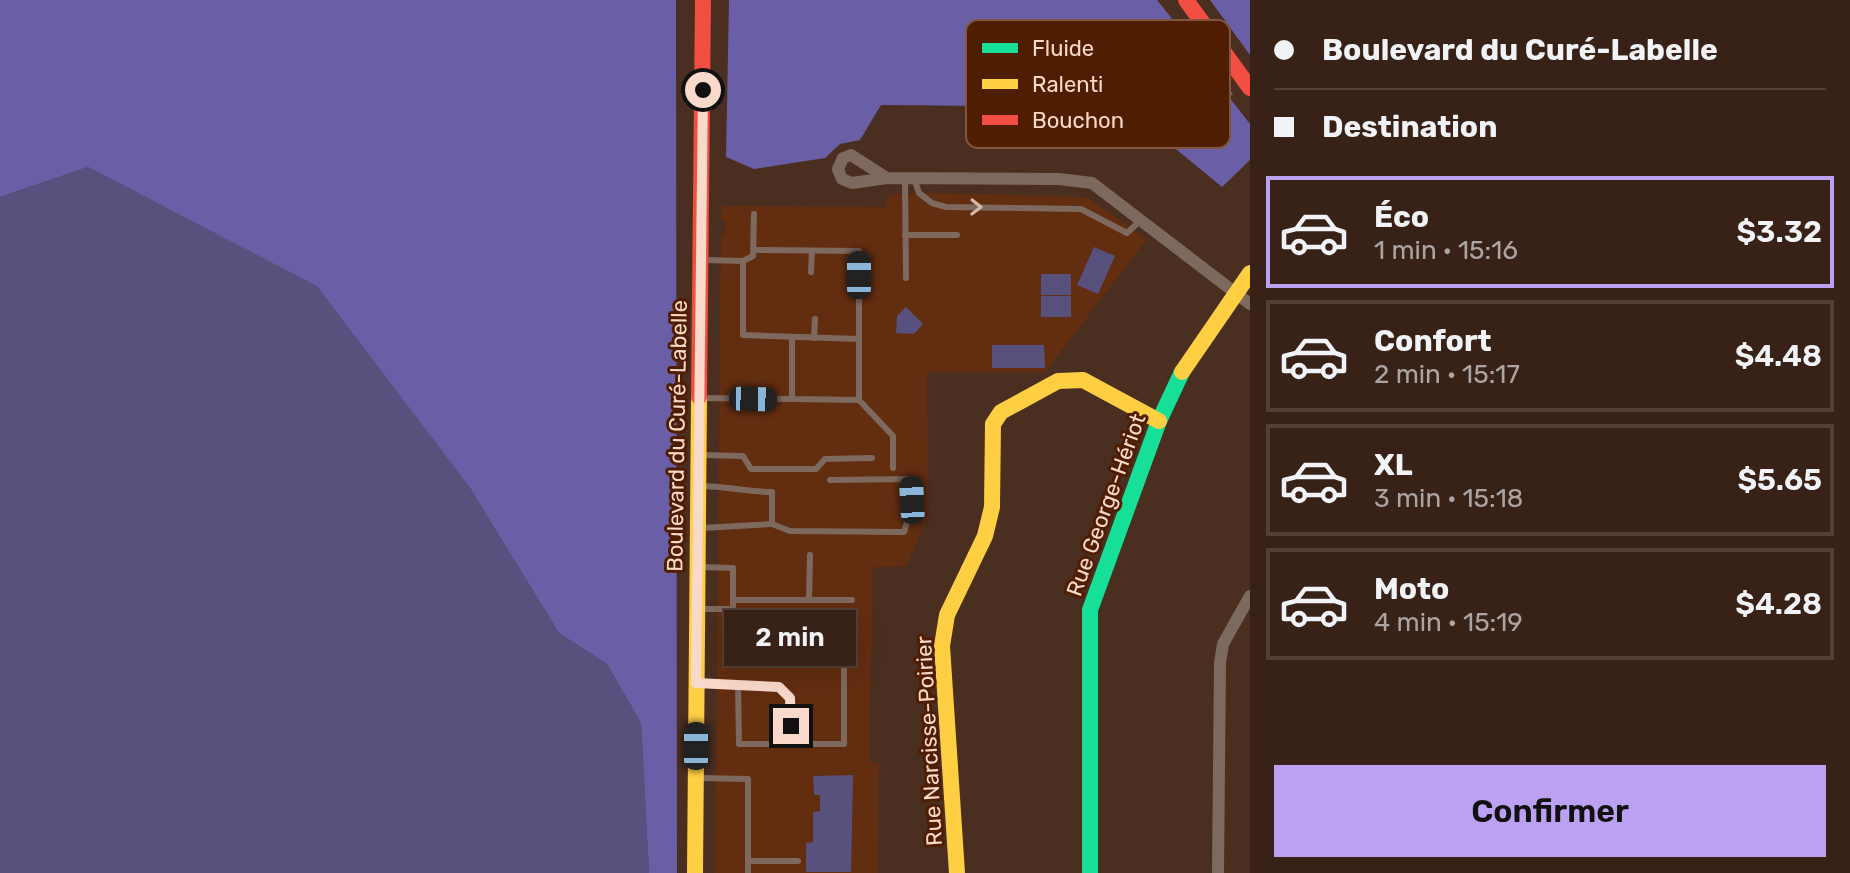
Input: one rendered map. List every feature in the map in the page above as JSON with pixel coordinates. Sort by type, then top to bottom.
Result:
[{"type":"street","name":"Boulevard du Curé-Labelle","points":[[695,873],[703,0]]},
{"type":"street","points":[[1186,0],[1201,20]]},
{"type":"street","points":[[1230,60],[1250,88]]},
{"type":"street","points":[[887,178],[1088,182],[1102,188],[1250,304]]},
{"type":"street","name":"Rue George-Hériot","points":[[1090,873],[1090,610],[1159,421],[1188,359],[1250,273]]},
{"type":"street","name":"Rue Narcisse-Poirier","points":[[957,873],[942,646],[947,615],[985,536],[992,507],[993,424],[1001,412],[1058,381],[1083,380],[1159,421]]},
{"type":"street","points":[[1218,873],[1220,663],[1223,644],[1250,596]]},
{"type":"lane","points":[[910,178],[922,197],[940,206],[1081,209],[1127,233],[1142,219]]},
{"type":"lane","points":[[906,278],[905,235],[910,178]]},
{"type":"lane","points":[[701,260],[743,261],[753,256],[754,214]]},
{"type":"lane","points":[[905,235],[957,235]]},
{"type":"lane","points":[[754,250],[859,251],[859,400],[893,436],[893,468]]},
{"type":"lane","points":[[811,272],[812,251]]},
{"type":"lane","points":[[743,261],[743,335],[859,339]]},
{"type":"lane","points":[[814,338],[815,319]]},
{"type":"lane","points":[[792,337],[792,399]]},
{"type":"lane","points":[[700,398],[859,400]]},
{"type":"lane","points":[[699,455],[743,456],[751,469],[816,469],[825,459],[872,458]]},
{"type":"lane","points":[[698,528],[772,524],[790,531],[904,532],[912,507],[911,479],[830,480]]},
{"type":"lane","points":[[698,485],[728,486],[740,492],[772,492],[772,524]]},
{"type":"lane","points":[[809,600],[810,555]]},
{"type":"lane","points":[[698,567],[733,568],[733,604],[739,640],[844,639],[844,744],[739,744],[738,684]]},
{"type":"lane","points":[[697,609],[733,604],[852,600]]},
{"type":"lane","points":[[696,683],[775,686],[787,692],[791,705],[792,744]]},
{"type":"lane","points":[[696,778],[748,779],[748,873]]},
{"type":"lane","points":[[748,861],[798,861]]},
{"type":"shaded area","points":[[0,0],[676,0],[677,873],[649,873],[641,723],[607,664],[559,633],[470,488],[317,286],[88,167],[0,197]]},
{"type":"shaded area","points":[[729,0],[1157,0],[1173,20],[966,20],[966,106],[881,105],[860,140],[840,144],[825,158],[754,169],[726,157]]},
{"type":"shaded area","points":[[1210,0],[1250,0],[1250,55],[1230,28],[1230,20],[1225,20]]},
{"type":"shaded area","points":[[1230,98],[1250,124],[1250,160],[1222,187],[1175,148],[1230,148]]},
{"type":"shaded area","points":[[88,167],[317,285],[470,488],[559,633],[607,664],[641,723],[649,873],[0,873],[0,197]]},
{"type":"shaded area","points":[[929,193],[1086,197],[1147,239],[1045,372],[927,372],[928,518],[906,566],[873,567],[869,762],[879,763],[878,873],[715,873],[721,235],[726,232],[726,223],[721,220],[722,206],[887,207],[887,195]]},
{"type":"shaded area","points":[[1094,247],[1115,256],[1098,294],[1077,285]]},
{"type":"shaded area","points":[[1041,274],[1071,274],[1071,295],[1041,295]]},
{"type":"shaded area","points":[[1041,296],[1071,296],[1071,317],[1041,317]]},
{"type":"shaded area","points":[[906,307],[923,324],[914,334],[896,333],[897,316]]},
{"type":"shaded area","points":[[992,345],[1044,345],[1045,368],[992,368]]},
{"type":"shaded area","points":[[853,775],[851,872],[806,872],[806,843],[813,842],[813,812],[820,811],[820,795],[814,795],[813,776]]},
{"type":"traffic: fast","points":[[1090,873],[1090,610],[1159,421],[1182,372]]},
{"type":"traffic: slow","points":[[1182,372],[1250,273]]},
{"type":"traffic: slow","points":[[957,873],[942,646],[947,615],[985,536],[992,507],[993,424],[1001,412],[1058,381],[1083,380],[1159,421]]},
{"type":"traffic: slow","points":[[695,873],[699,397]]},
{"type":"traffic: jam","points":[[699,397],[703,0]]},
{"type":"traffic: jam","points":[[1186,0],[1201,20]]},
{"type":"traffic: jam","points":[[1230,60],[1250,88]]},
{"type":"route","points":[[703,90],[696,683],[779,687],[790,698],[791,726]]}]
